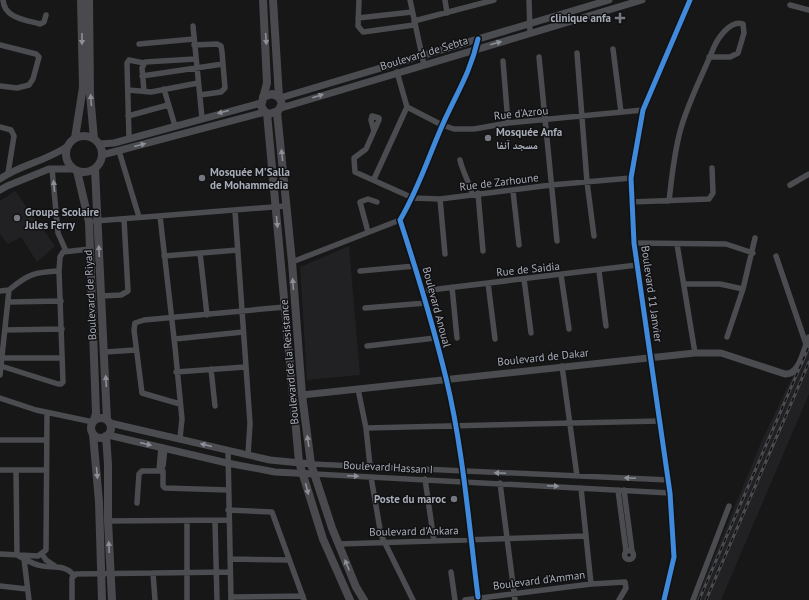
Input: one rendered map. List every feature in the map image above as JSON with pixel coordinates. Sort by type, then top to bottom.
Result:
[{"type":"main road","points":[[76,138],[82,87],[81,0]]},
{"type":"main road","points":[[88,0],[90,94],[97,142],[102,155],[99,165],[86,172],[75,170],[69,164],[65,155],[68,146],[76,138],[87,136],[97,142]]},
{"type":"main road","points":[[263,0],[267,57],[267,83],[262,100],[266,112],[272,114],[279,110],[273,0]]},
{"type":"main road","points":[[262,100],[272,94],[279,98]]},
{"type":"main road","name":"Boulevard de la Resistance","points":[[279,110],[302,395],[311,464],[339,544],[364,600]]},
{"type":"main road","name":"Boulevard de la Resistance","points":[[266,112],[299,462],[323,540],[350,600]]},
{"type":"main road","name":"Boulevard de Riyad","points":[[95,168],[109,422]]},
{"type":"main road","name":"Boulevard de Riyad","points":[[75,170],[89,222],[95,352],[96,413],[93,421]]},
{"type":"main road","points":[[102,600],[99,502],[93,434],[91,429],[93,421],[102,418],[109,422],[111,429],[107,436],[108,521],[112,600]]},
{"type":"main road","points":[[93,434],[97,437],[107,436]]},
{"type":"street","points":[[3,0],[5,9],[14,16],[40,24],[44,22],[46,15]]},
{"type":"street","points":[[358,0],[359,28],[364,33],[414,23],[447,12],[494,0]]},
{"type":"street","points":[[410,0],[424,65]]},
{"type":"street","points":[[445,0],[447,12]]},
{"type":"street","points":[[528,0],[530,34]]},
{"type":"street","name":"Boulevard de Sebta","points":[[279,98],[530,24],[587,3],[609,0]]},
{"type":"street","name":"Boulevard de Sebta","points":[[279,110],[397,72],[642,0]]},
{"type":"street","name":"Boulevard 11 Janvier","points":[[664,600],[674,557],[669,480],[634,243],[631,178],[643,110],[690,0]]},
{"type":"street","points":[[790,5],[809,10]]},
{"type":"street","points":[[358,18],[412,12]]},
{"type":"street","points":[[669,201],[674,157],[680,129],[709,57],[716,42],[728,29],[736,23],[743,24],[744,33],[738,53],[730,57],[709,57]]},
{"type":"street","points":[[193,26],[195,59],[202,118]]},
{"type":"street","points":[[292,262],[400,220],[413,198],[442,125],[463,85],[478,39]]},
{"type":"street","points":[[139,44],[194,42],[221,46],[224,90],[200,95]]},
{"type":"street","points":[[0,45],[36,54],[39,57],[33,79],[29,85],[17,88],[0,86]]},
{"type":"street","points":[[613,49],[621,112]]},
{"type":"street","points":[[577,53],[587,182],[594,236]]},
{"type":"street","points":[[539,57],[556,241]]},
{"type":"street","points":[[129,138],[128,61],[132,59],[144,63],[155,60],[195,59]]},
{"type":"street","points":[[503,61],[508,123]]},
{"type":"street","points":[[144,63],[142,76],[144,91]]},
{"type":"street","points":[[142,76],[223,64]]},
{"type":"street","points":[[374,179],[407,107],[397,72]]},
{"type":"street","points":[[128,90],[144,91],[198,84]]},
{"type":"street","points":[[164,89],[175,126]]},
{"type":"street","points":[[97,142],[129,138],[262,100]]},
{"type":"street","points":[[128,116],[168,105]]},
{"type":"street","name":"Rue d'Azrou","points":[[407,107],[442,125],[454,129],[474,129],[508,123],[643,110]]},
{"type":"street","points":[[102,155],[266,112]]},
{"type":"street","points":[[0,127],[11,130],[14,136],[8,173]]},
{"type":"street","name":"Rue de Zarhoune","points":[[374,131],[366,149],[354,158],[356,173],[374,179],[413,198],[440,199],[631,178]]},
{"type":"street","points":[[0,178],[8,173],[41,161],[68,146]]},
{"type":"street","points":[[120,151],[139,217]]},
{"type":"street","points":[[460,160],[463,174],[469,180],[475,194],[483,251]]},
{"type":"street","points":[[631,202],[709,199],[713,193],[712,168]]},
{"type":"street","points":[[52,169],[58,232],[66,251]]},
{"type":"street","points":[[0,190],[14,183],[52,169],[75,170]]},
{"type":"street","points":[[790,185],[809,174]]},
{"type":"street","points":[[513,191],[519,245]]},
{"type":"street","points":[[368,232],[360,202],[368,199],[377,202]]},
{"type":"street","points":[[440,199],[445,254]]},
{"type":"street","points":[[89,222],[286,206]]},
{"type":"street","points":[[235,211],[250,423],[248,455]]},
{"type":"street","points":[[160,216],[171,318],[175,339],[176,372],[182,419],[180,438]]},
{"type":"street","points":[[101,296],[122,295],[128,291],[124,219]]},
{"type":"street","name":"Boulevard Anoual","points":[[400,220],[426,303],[446,379],[462,472],[478,597]]},
{"type":"street","points":[[727,337],[743,289],[753,252],[755,238]]},
{"type":"street","points":[[634,243],[726,244],[753,252]]},
{"type":"street","points":[[677,244],[695,352]]},
{"type":"street","points":[[1,366],[61,384],[64,380],[59,271],[60,257],[66,251],[90,249]]},
{"type":"street","points":[[164,256],[238,250]]},
{"type":"street","points":[[200,253],[207,315]]},
{"type":"street","points":[[776,256],[808,341]]},
{"type":"street","name":"Rue de Saidia","points":[[422,290],[599,271],[637,265]]},
{"type":"street","points":[[360,271],[415,266]]},
{"type":"street","points":[[0,291],[10,290],[24,277],[33,273],[59,271]]},
{"type":"street","points":[[599,271],[606,326]]},
{"type":"street","points":[[561,275],[569,329]]},
{"type":"street","points":[[524,279],[531,333]]},
{"type":"street","points":[[488,283],[495,339]]},
{"type":"street","points":[[684,284],[720,284],[743,289]]},
{"type":"street","points":[[452,286],[457,338]]},
{"type":"street","points":[[0,375],[10,290]]},
{"type":"street","points":[[9,302],[61,301]]},
{"type":"street","points":[[365,308],[426,303]]},
{"type":"street","points":[[180,404],[142,393],[136,350],[135,323],[144,320],[285,307]]},
{"type":"street","points":[[5,330],[62,329]]},
{"type":"street","points":[[175,339],[243,332]]},
{"type":"street","points":[[367,346],[435,338]]},
{"type":"street","name":"Boulevard de Dakar","points":[[302,395],[695,352],[721,353],[785,374],[790,374],[796,370],[808,341]]},
{"type":"street","points":[[105,352],[136,350]]},
{"type":"street","points":[[2,358],[62,358]]},
{"type":"street","points":[[10,368],[13,358]]},
{"type":"street","points":[[562,366],[577,476]]},
{"type":"street","points":[[176,372],[245,367]]},
{"type":"street","points":[[211,369],[215,406]]},
{"type":"street","points":[[358,389],[366,428],[370,466]]},
{"type":"street","points":[[0,398],[46,413],[93,421]]},
{"type":"street","points":[[0,554],[38,556],[46,550],[46,413]]},
{"type":"street","points":[[366,428],[660,421]]},
{"type":"street","name":"Boulevard Hassan I","points":[[109,422],[270,460],[311,464],[462,472],[669,480]]},
{"type":"street","name":"Boulevard Hassan I","points":[[107,436],[227,463],[275,472],[670,493]]},
{"type":"street","points":[[0,440],[46,440]]},
{"type":"street","points":[[163,448],[161,471],[163,486],[166,488],[228,490]]},
{"type":"street","points":[[228,450],[227,463],[228,520],[231,598],[303,598],[272,512],[228,510]]},
{"type":"street","points":[[0,470],[46,470]]},
{"type":"street","points":[[16,470],[17,555]]},
{"type":"street","points":[[137,503],[140,472],[161,471]]},
{"type":"street","points":[[372,477],[383,541],[413,600]]},
{"type":"street","points":[[425,479],[434,541]]},
{"type":"street","points":[[500,483],[515,600]]},
{"type":"street","name":"Boulevard d'Amman","points":[[465,600],[478,597],[591,584],[581,488]]},
{"type":"street","points":[[621,490],[629,551]]},
{"type":"street","points":[[693,600],[729,506]]},
{"type":"street","points":[[215,520],[217,600]]},
{"type":"street","points":[[108,521],[228,520]]},
{"type":"street","points":[[187,521],[187,600]]},
{"type":"street","name":"Boulevard d'Ankara","points":[[339,544],[383,541],[434,541],[586,536]]},
{"type":"street","points":[[42,554],[46,560],[56,566],[68,570],[74,576],[110,573],[230,572]]},
{"type":"street","points":[[17,555],[45,567],[56,566]]},
{"type":"street","points":[[24,559],[29,600]]},
{"type":"street","points":[[230,559],[289,560]]},
{"type":"street","points":[[451,572],[455,600]]},
{"type":"street","points":[[153,573],[155,600]]},
{"type":"street","points":[[72,600],[72,581],[74,576]]},
{"type":"street","points":[[591,584],[625,582],[626,588],[619,600]]},
{"type":"street","points":[[0,586],[27,589]]},
{"type":"shaded area","name":"Groupe Scolaire Jules Ferry","points":[[15,191],[55,246],[37,262],[21,237],[8,244],[0,234],[0,201]]},
{"type":"shaded area","points":[[349,246],[360,375],[307,380],[300,267]]},
{"type":"shaded area","points":[[809,342],[809,394],[721,600],[696,600],[763,438]]},
{"type":"railway","points":[[699,600],[809,346]]},
{"type":"railway","points":[[706,600],[809,362]]},
{"type":"cycle path","points":[[664,600],[674,557],[670,493],[634,243],[631,178],[643,110],[690,0]]},
{"type":"cycle path","points":[[478,39],[467,73],[442,126],[418,186],[400,220],[430,318],[452,405],[465,487],[478,597]]},
{"type":"place","name":"clinique anfa","points":[[620,18]]},
{"type":"place","name":"Mosquée Anfa مسجد آنفا","points":[[488,138]]},
{"type":"place","name":"Mosquée M'Salla de Mohammedia","points":[[202,178]]},
{"type":"place","name":"Groupe Scolaire Jules Ferry","points":[[17,218]]},
{"type":"place","name":"Poste du maroc","points":[[454,499]]}]
